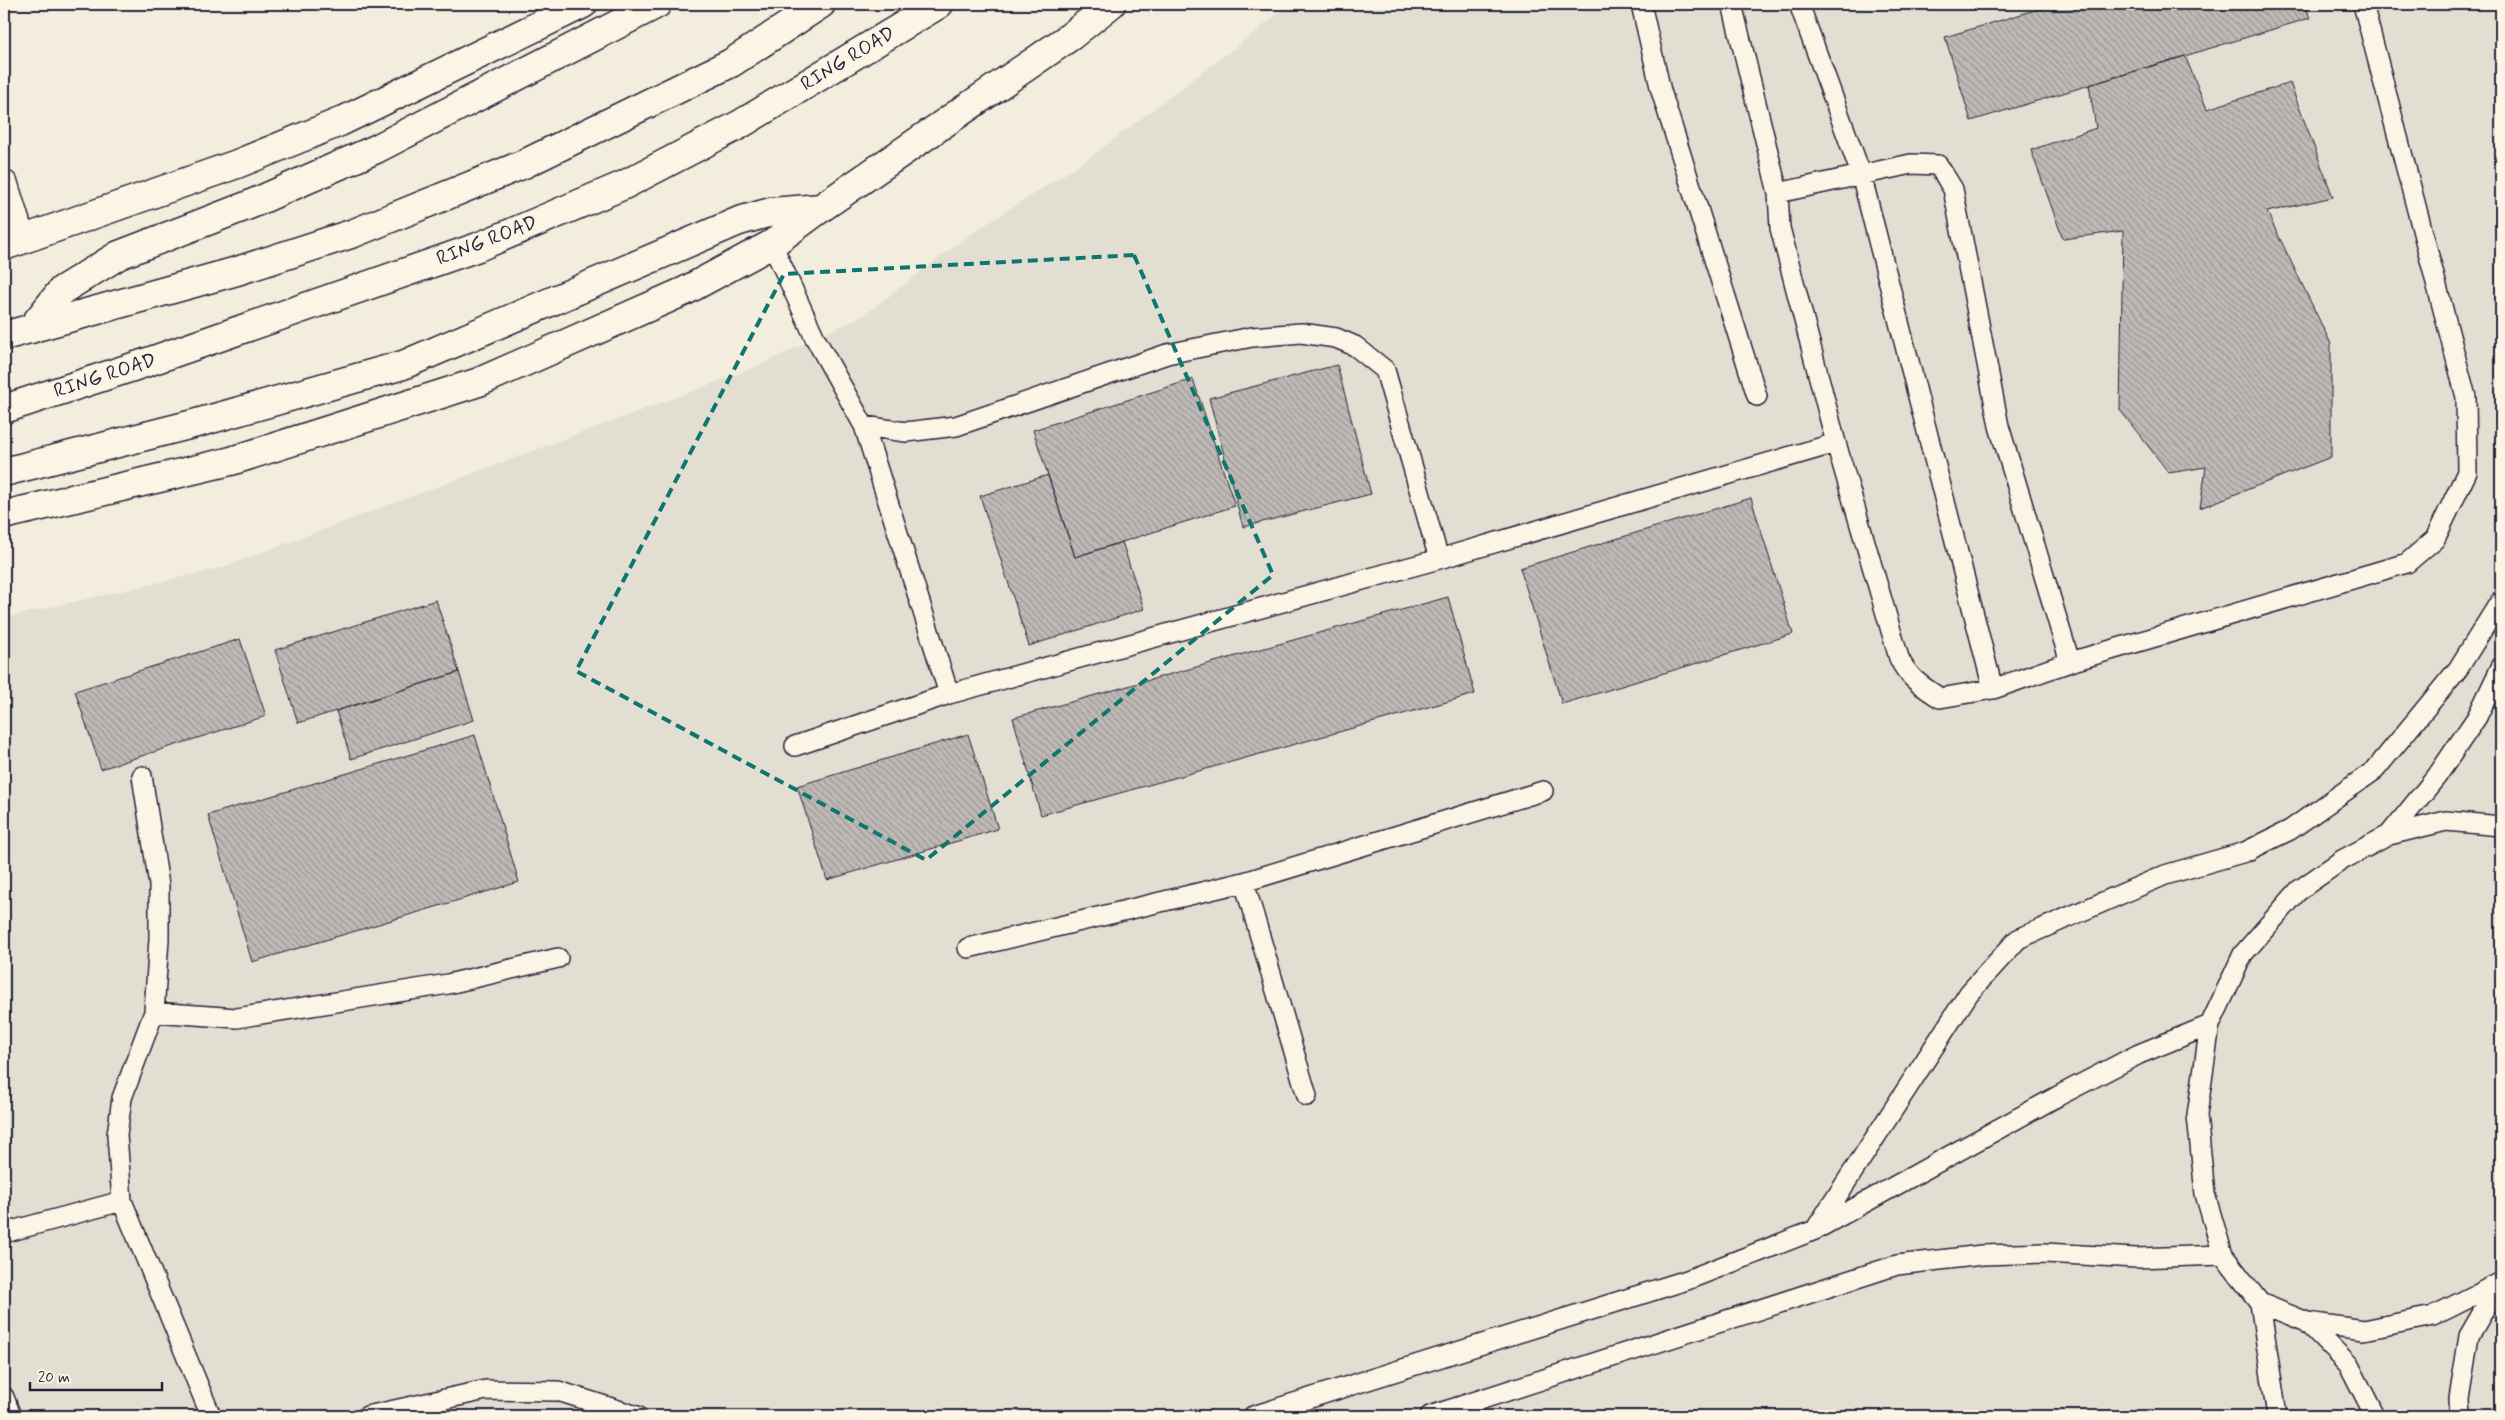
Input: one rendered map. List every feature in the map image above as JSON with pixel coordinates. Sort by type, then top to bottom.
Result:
[{"type":"main road","points":[[4,185],[13,243],[237,164],[340,122],[583,4]]},
{"type":"main road","points":[[31,329],[62,290],[119,254],[249,205],[376,149],[657,4]]},
{"type":"main road","points":[[4,336],[237,271],[354,233],[524,164],[731,63],[821,4]]},
{"type":"main road","name":"RING ROAD","points":[[4,409],[142,364],[478,247],[624,186],[739,124],[939,4]]},
{"type":"main road","points":[[4,515],[231,461],[479,382],[685,290],[772,244],[821,208],[1071,36],[1111,4]]},
{"type":"main road","points":[[4,472],[197,423],[403,365],[739,222],[771,212],[821,208]]},
{"type":"lane","points":[[1641,4],[1661,91],[1757,396]]},
{"type":"lane","points":[[1732,4],[1778,193],[1780,228],[1836,442],[1904,670],[1917,683],[1940,698],[1994,688],[2070,662],[2408,563],[2435,540],[2467,472],[2466,397],[2363,4]]},
{"type":"lane","points":[[1799,4],[1861,174],[1994,688]]},
{"type":"lane","points":[[1778,193],[1911,164],[1938,165],[1953,189],[1999,426],[2070,662]]},
{"type":"lane","points":[[772,244],[815,338],[864,426],[949,694]]},
{"type":"lane","points":[[864,426],[906,432],[956,426],[1167,354],[1252,337],[1301,333],[1336,338],[1355,346],[1384,370],[1438,559]]},
{"type":"lane","points":[[795,746],[949,694],[1438,559],[1836,442]]},
{"type":"lane","points":[[1815,1230],[1969,993],[2018,939],[2165,875],[2245,852],[2290,830],[2375,770],[2458,669],[2501,600]]},
{"type":"lane","points":[[2389,835],[2437,776],[2477,717],[2501,667]]},
{"type":"lane","points":[[142,776],[159,885],[159,939],[154,1012],[122,1098],[117,1135],[122,1201],[210,1416]]},
{"type":"lane","points":[[968,948],[1244,882],[1543,791]]},
{"type":"lane","points":[[2277,1416],[2260,1303],[2223,1256],[2205,1194],[2197,1115],[2210,1025],[2243,954],[2299,890],[2342,860],[2389,835],[2446,821],[2501,826]]},
{"type":"lane","points":[[1244,882],[1307,1096]]},
{"type":"lane","points":[[154,1012],[188,1016],[237,1018],[448,984],[558,958]]},
{"type":"lane","points":[[1253,1416],[1687,1280],[1815,1230],[2066,1092],[2140,1054],[2210,1025]]},
{"type":"lane","points":[[4,1233],[122,1201]]},
{"type":"lane","points":[[1430,1416],[1897,1265],[1982,1255],[2045,1253],[2136,1258],[2223,1256]]},
{"type":"lane","points":[[2260,1303],[2307,1322],[2364,1330],[2433,1316],[2500,1283]]},
{"type":"lane","points":[[2460,1416],[2459,1399],[2469,1336],[2500,1283]]},
{"type":"lane","points":[[2307,1322],[2349,1365],[2375,1416]]},
{"type":"lane","points":[[367,1416],[486,1390],[558,1391],[637,1416]]},
{"type":"lane","points":[[4,1397],[11,1416]]},
{"type":"highlighted area","points":[[1134,255],[1273,575],[926,860],[576,671],[784,274]]},
{"type":"shaded area","points":[[1289,4],[2491,4],[2501,37],[2501,1416],[4,1416],[4,618],[221,568],[754,368],[864,315],[968,236],[1088,159],[1258,30]]},
{"type":"building","points":[[2055,4],[2305,4],[2310,18],[1971,121],[1945,37]]},
{"type":"building","points":[[2185,56],[2207,109],[2290,83],[2333,197],[2267,212],[2331,344],[2331,457],[2200,508],[2206,467],[2169,473],[2120,410],[2123,231],[2063,239],[2031,150],[2096,128],[2089,85]]},
{"type":"building","points":[[1337,365],[1371,494],[1243,527],[1209,398]]},
{"type":"building","points":[[1193,379],[1235,506],[1075,557],[1033,430]]},
{"type":"building","points":[[1048,475],[1075,557],[1122,542],[1144,609],[1029,646],[980,496]]},
{"type":"building","points":[[1751,498],[1793,634],[1562,704],[1520,568]]},
{"type":"building","points":[[1448,597],[1475,694],[1041,815],[1013,718]]},
{"type":"building","points":[[436,600],[459,672],[298,723],[275,650]]},
{"type":"building","points":[[240,639],[266,716],[101,769],[75,691]]},
{"type":"building","points":[[459,672],[474,720],[351,759],[336,711]]},
{"type":"building","points":[[968,734],[998,829],[827,880],[797,786]]},
{"type":"building","points":[[475,735],[519,882],[252,962],[208,815]]}]
